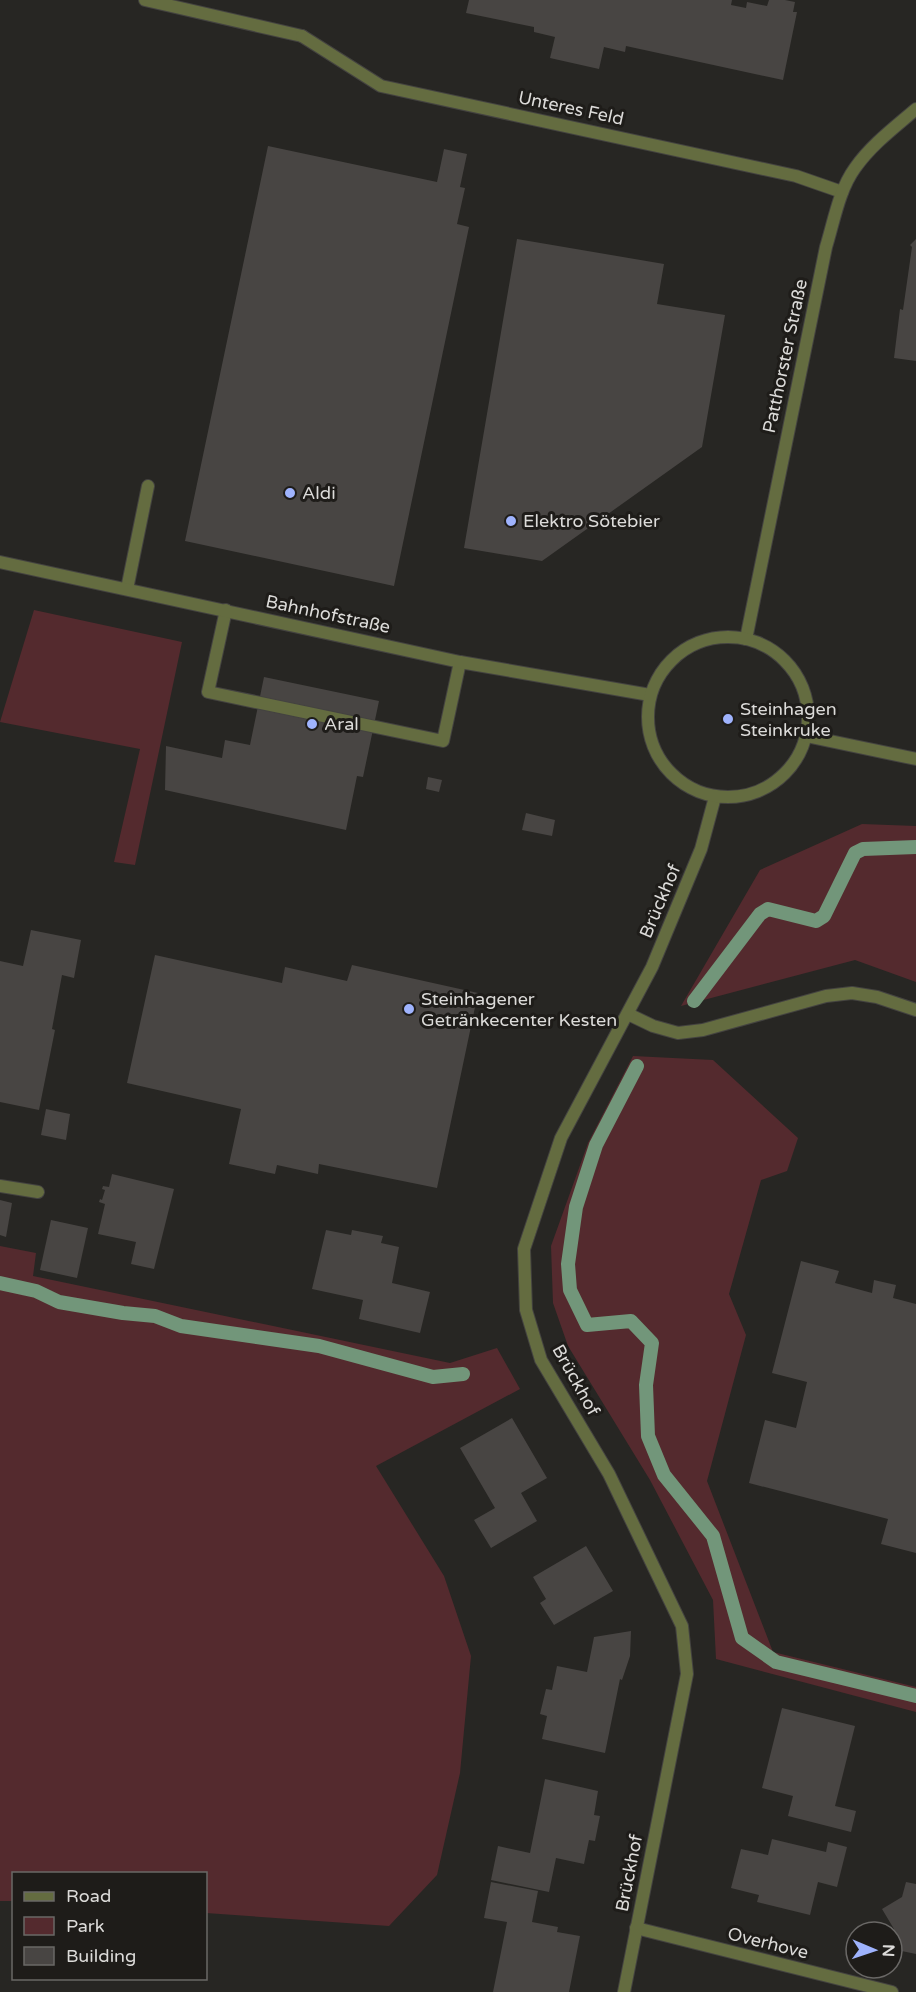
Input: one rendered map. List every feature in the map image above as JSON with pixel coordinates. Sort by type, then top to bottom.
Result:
[{"type":"street","name":"Unteres Feld","points":[[145,0],[302,36],[381,86],[796,176],[843,192]]},
{"type":"street","name":"Patthorster Straße","points":[[746,639],[826,247],[843,192],[854,169],[870,150],[916,109]]},
{"type":"street","points":[[127,589],[148,486]]},
{"type":"street","name":"Bahnhofstraße","points":[[0,562],[460,662],[650,695]]},
{"type":"street","points":[[226,610],[207,692],[443,741],[460,662]]},
{"type":"street","points":[[722,637],[746,639],[770,648],[788,665],[802,687],[808,711],[806,736],[797,759],[782,777],[762,791],[738,797],[715,797],[689,788],[668,771],[654,749],[647,722],[650,695],[660,673],[687,648],[698,642],[722,637]]},
{"type":"street","points":[[806,736],[916,759]]},
{"type":"street","name":"Brückhof","points":[[624,1992],[687,1674],[682,1626],[609,1474],[541,1360],[526,1310],[524,1249],[561,1138],[652,967],[701,849],[715,797]]},
{"type":"street","points":[[628,1014],[653,1026],[678,1033],[703,1030],[826,996],[852,993],[877,997],[916,1010]]},
{"type":"street","points":[[0,1186],[38,1192]]},
{"type":"street","name":"Overhove","points":[[636,1928],[892,1992]]},
{"type":"green space","points":[[34,610],[182,642],[135,865],[114,862],[140,749],[0,722]]},
{"type":"green space","points":[[862,824],[916,826],[916,982],[855,960],[681,1006],[760,870]]},
{"type":"green space","points":[[633,1056],[713,1060],[798,1138],[787,1171],[761,1180],[729,1294],[746,1335],[707,1481],[773,1652],[916,1687],[916,1712],[716,1659],[713,1600],[650,1480],[568,1346],[553,1303],[551,1246],[588,1143]]},
{"type":"green space","points":[[0,1246],[36,1253],[33,1276],[450,1363],[497,1348],[520,1389],[376,1466],[444,1576],[471,1656],[460,1773],[437,1875],[389,1926],[207,1913],[207,1872],[12,1872],[12,1901],[0,1901]]},
{"type":"building","points":[[469,0],[732,0],[731,5],[746,8],[747,2],[767,6],[769,0],[785,0],[795,2],[793,12],[797,12],[783,80],[626,46],[625,52],[604,47],[599,69],[550,58],[555,37],[534,32],[534,27],[466,13]]},
{"type":"building","points":[[268,146],[437,182],[444,149],[467,154],[460,187],[465,188],[457,224],[469,227],[394,586],[185,541]]},
{"type":"building","points":[[517,239],[664,264],[657,304],[725,315],[702,447],[542,561],[464,548]]},
{"type":"building","points":[[916,239],[916,361],[894,358],[900,309],[903,310],[912,247],[910,245]]},
{"type":"building","points":[[264,677],[379,701],[363,777],[357,776],[346,830],[165,790],[166,746],[222,758],[225,740],[250,745]]},
{"type":"building","points":[[428,777],[442,780],[439,792],[426,789]]},
{"type":"building","points":[[526,813],[555,820],[552,836],[522,830]]},
{"type":"building","points":[[31,930],[81,940],[74,978],[62,975],[52,1029],[55,1030],[39,1110],[0,1102],[0,961],[23,966]]},
{"type":"building","points":[[155,955],[282,983],[285,967],[347,981],[352,965],[478,993],[437,1188],[319,1164],[318,1174],[277,1165],[275,1174],[229,1164],[241,1109],[127,1083]]},
{"type":"building","points":[[46,1109],[70,1114],[66,1140],[41,1135]]},
{"type":"building","points":[[112,1174],[174,1189],[154,1269],[131,1264],[136,1242],[98,1234],[105,1204],[99,1202],[105,1190],[102,1189],[103,1186],[109,1187]]},
{"type":"building","points":[[0,1200],[12,1203],[6,1237],[0,1235]]},
{"type":"building","points":[[51,1220],[88,1228],[77,1278],[40,1270]]},
{"type":"building","points":[[326,1230],[351,1235],[352,1230],[383,1236],[381,1243],[399,1247],[392,1283],[430,1292],[420,1333],[359,1319],[363,1300],[312,1289]]},
{"type":"building","points":[[801,1261],[839,1271],[835,1283],[872,1293],[874,1280],[896,1285],[893,1298],[916,1304],[916,1553],[881,1544],[888,1519],[749,1483],[765,1420],[796,1428],[807,1382],[772,1373]]},
{"type":"building","points":[[512,1418],[547,1478],[521,1493],[537,1521],[491,1548],[474,1520],[495,1508],[460,1448]]},
{"type":"building","points":[[586,1546],[613,1591],[554,1625],[540,1603],[546,1599],[533,1577]]},
{"type":"building","points":[[631,1631],[630,1656],[622,1680],[620,1679],[605,1753],[542,1739],[547,1716],[540,1714],[546,1689],[552,1690],[557,1666],[587,1672],[594,1637]]},
{"type":"building","points":[[782,1708],[855,1726],[835,1806],[856,1811],[851,1832],[788,1816],[793,1796],[762,1788]]},
{"type":"building","points":[[545,1779],[598,1791],[594,1815],[600,1816],[595,1841],[589,1840],[584,1864],[556,1858],[549,1892],[491,1880],[498,1846],[530,1853]]},
{"type":"building","points":[[772,1839],[826,1852],[828,1842],[847,1847],[837,1887],[818,1882],[810,1915],[757,1902],[759,1895],[731,1888],[741,1849],[768,1855]]},
{"type":"building","points":[[491,1882],[538,1891],[532,1922],[558,1927],[557,1932],[580,1936],[569,1992],[493,1992],[507,1922],[484,1918]]},
{"type":"building","points":[[906,1882],[916,1884],[916,1954],[904,1952],[904,1920],[889,1920],[882,1909],[902,1897]]},
{"type":"waterway","points":[[694,1001],[760,914],[768,909],[816,921],[824,916],[855,853],[863,849],[916,847]]},
{"type":"waterway","points":[[637,1066],[596,1145],[576,1207],[568,1264],[570,1290],[587,1325],[631,1321],[652,1343],[646,1385],[648,1436],[664,1475],[713,1536],[742,1638],[776,1662],[916,1696]]},
{"type":"waterway","points":[[0,1283],[36,1291],[59,1302],[155,1316],[181,1326],[319,1346],[433,1377],[463,1374]]},
{"type":"place","name":"Aldi","points":[[290,493]]},
{"type":"place","name":"Elektro Sötebier","points":[[511,521]]},
{"type":"place","name":"Steinhagen Steinkruke","points":[[728,719]]},
{"type":"place","name":"Aral","points":[[312,724]]},
{"type":"place","name":"Steinhagener Getränkecenter Kesten","points":[[409,1009]]}]
